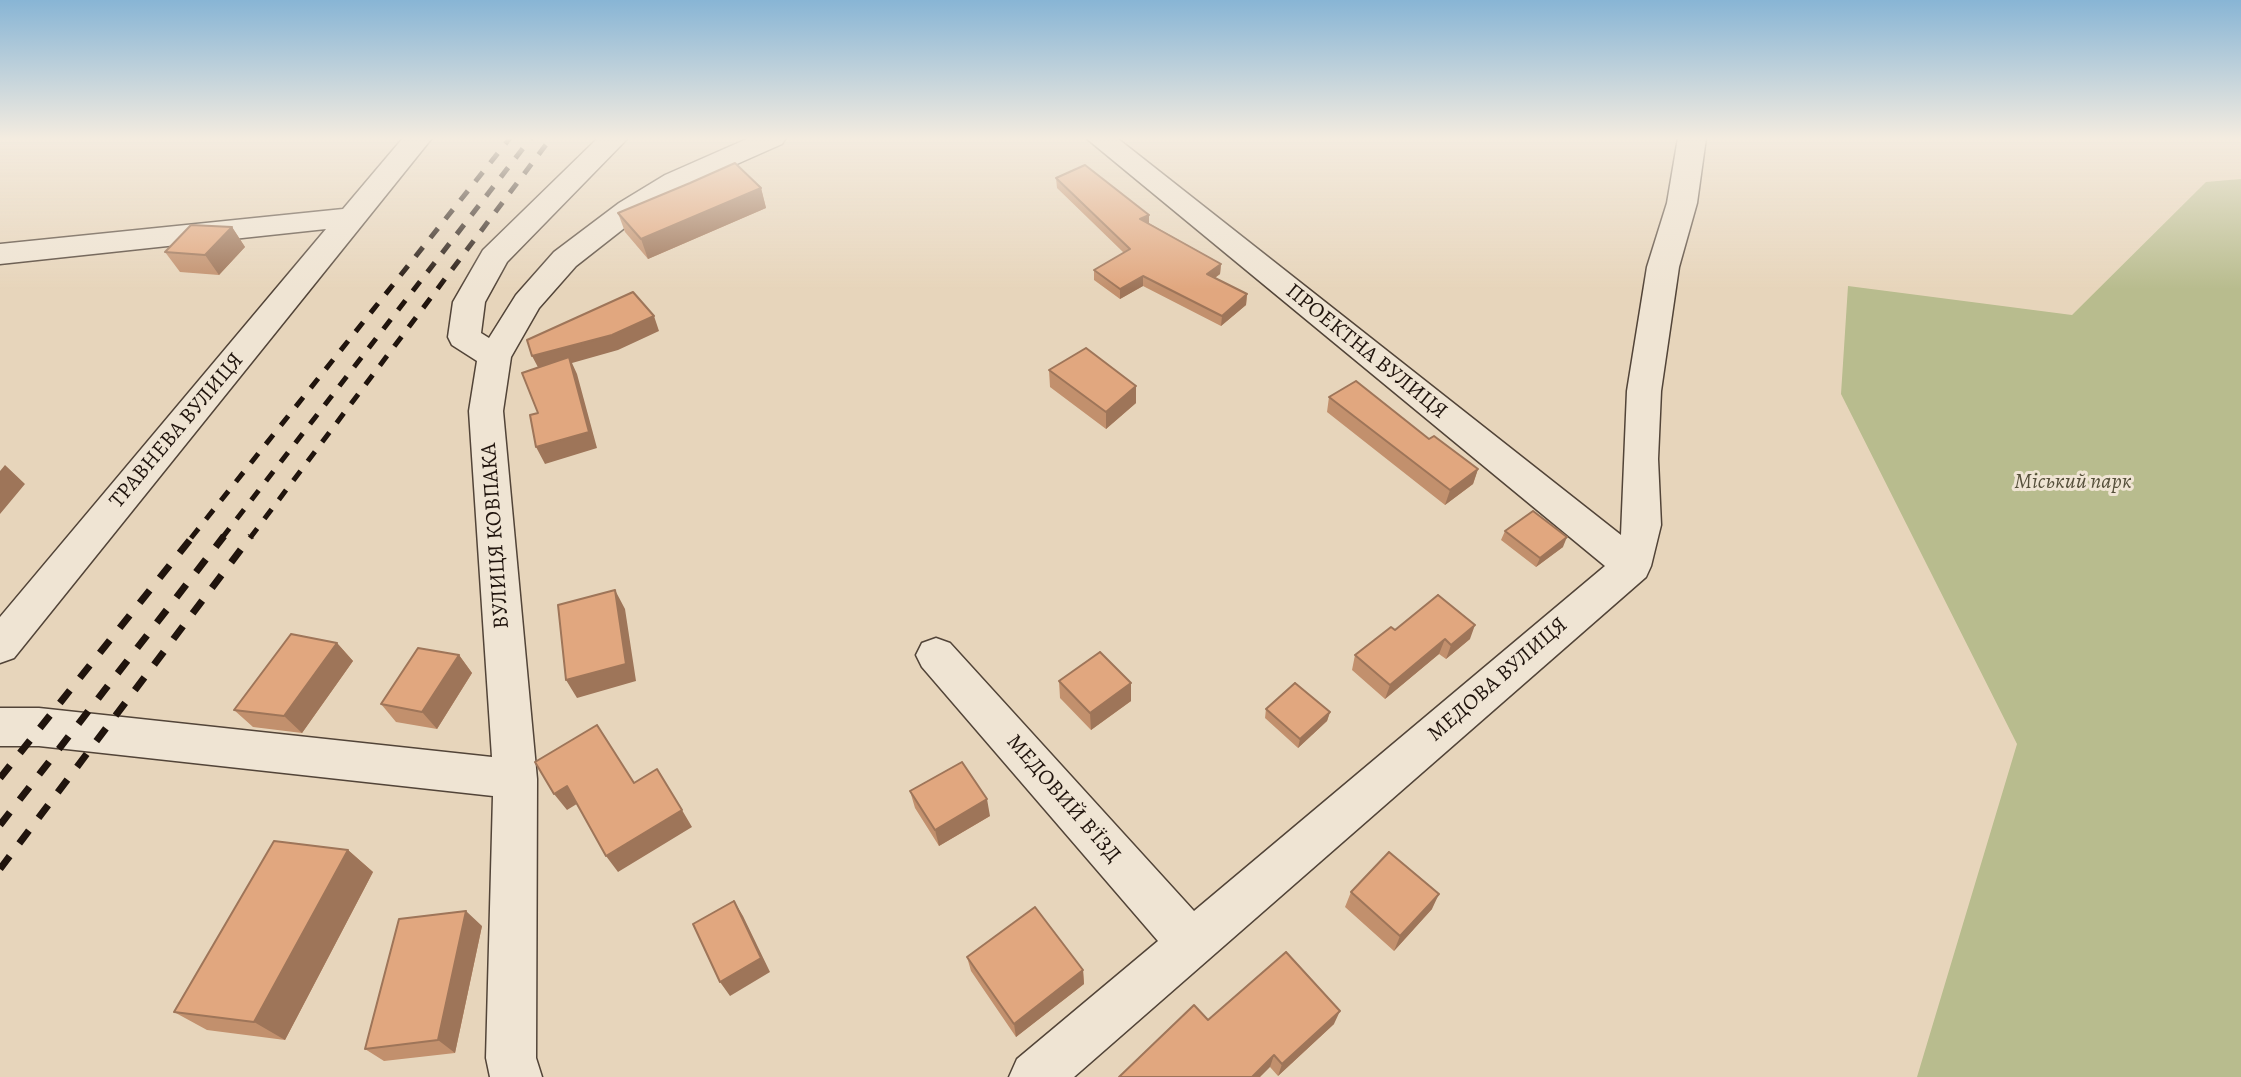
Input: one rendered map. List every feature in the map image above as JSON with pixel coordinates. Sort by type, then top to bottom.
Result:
[{"type":"street","name":"ТРАВНЕВА ВУЛИЦЯ","points":[[0,646],[378,188]]},
{"type":"street","points":[[494,357],[464,337],[469,302],[494,257],[562,188]]},
{"type":"street","name":"ВУЛИЦЯ КОВПАКА","points":[[508,1071],[515,779],[486,411],[494,357],[527,302],[565,259],[630,209],[663,188]]},
{"type":"street","name":"ПРОЕКТНА ВУЛИЦЯ","points":[[1162,188],[1632,566]]},
{"type":"street","points":[[1632,566],[1642,525],[1640,459],[1644,391],[1663,267],[1684,188]]},
{"type":"street","points":[[0,254],[355,217]]},
{"type":"street","name":"МЕДОВА ВУЛИЦЯ","points":[[1035,1077],[1632,566]]},
{"type":"street","name":"МЕДОВИЙ В'ЇЗД","points":[[936,655],[1191,943]]},
{"type":"street","points":[[0,727],[39,727],[515,779]]},
{"type":"green space","name":"Міський парк","points":[[2200,188],[2241,188],[2241,1077],[1917,1077],[2017,744],[1841,394],[1848,286],[2072,315]]},
{"type":"building","points":[[677,188],[760,188],[641,239],[618,213]]},
{"type":"building","points":[[1067,188],[1115,188],[1149,215],[1140,219],[1221,264],[1207,274],[1247,294],[1222,316],[1143,276],[1120,289],[1094,270],[1130,249]]},
{"type":"building","points":[[191,225],[232,227],[205,255],[165,252]]},
{"type":"building","points":[[633,292],[654,316],[612,335],[532,356],[527,340]]},
{"type":"building","points":[[1086,348],[1136,386],[1106,412],[1049,370]]},
{"type":"building","points":[[569,357],[589,432],[536,447],[530,415],[538,413],[522,373]]},
{"type":"building","points":[[1356,381],[1429,439],[1434,436],[1478,469],[1450,490],[1329,397]]},
{"type":"building","points":[[1533,511],[1567,537],[1540,558],[1505,531]]},
{"type":"building","points":[[615,590],[626,664],[566,680],[558,605]]},
{"type":"building","points":[[1438,595],[1475,625],[1451,645],[1445,639],[1390,685],[1355,655],[1391,627],[1395,630]]},
{"type":"building","points":[[291,634],[337,643],[284,716],[234,710]]},
{"type":"building","points":[[418,648],[459,655],[422,712],[381,704]]},
{"type":"building","points":[[1100,652],[1131,683],[1090,713],[1059,681]]},
{"type":"building","points":[[1295,683],[1330,712],[1300,739],[1266,709]]},
{"type":"building","points":[[597,725],[634,783],[657,769],[682,810],[606,856],[567,786],[554,794],[535,762]]},
{"type":"building","points":[[962,762],[987,799],[935,830],[910,791]]},
{"type":"building","points":[[274,841],[348,850],[254,1022],[174,1012]]},
{"type":"building","points":[[1389,852],[1439,894],[1400,936],[1351,892]]},
{"type":"building","points":[[734,901],[761,958],[720,982],[693,924]]},
{"type":"building","points":[[1035,907],[1083,970],[1014,1024],[967,957]]},
{"type":"building","points":[[466,911],[438,1040],[365,1049],[399,919]]},
{"type":"building","points":[[1286,952],[1340,1011],[1282,1064],[1274,1055],[1252,1077],[1119,1077],[1194,1005],[1208,1020]]},
{"type":"railway","points":[[191,538],[470,188]]},
{"type":"railway","points":[[222,538],[492,188]]},
{"type":"railway","points":[[250,538],[513,188]]},
{"type":"railway","points":[[0,778],[193,536]]},
{"type":"railway","points":[[0,825],[224,536]]},
{"type":"railway","points":[[0,869],[251,536]]}]
